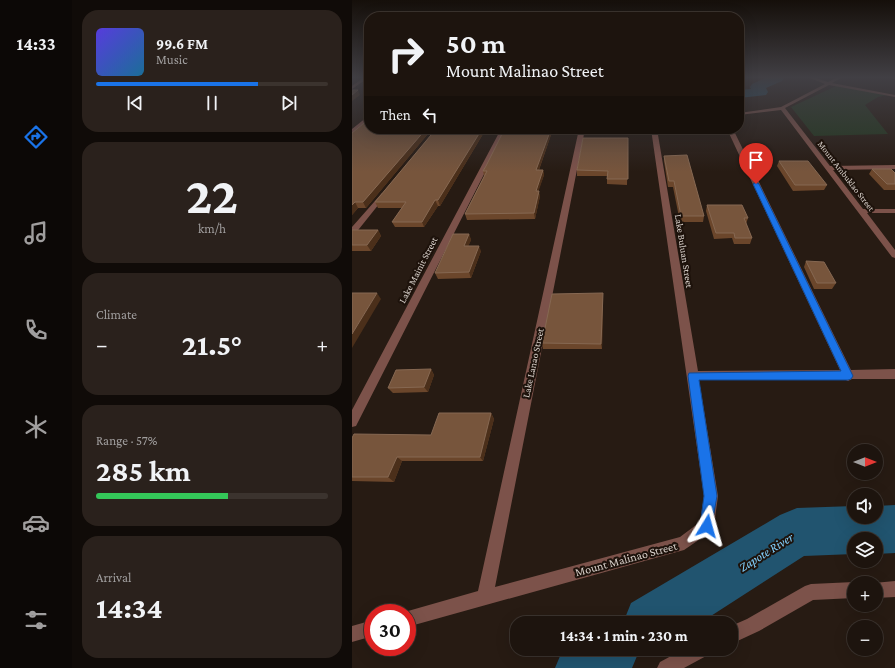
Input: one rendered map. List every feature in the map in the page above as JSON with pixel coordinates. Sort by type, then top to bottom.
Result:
[{"type":"street","points":[[744,113],[774,109]]},
{"type":"street","name":"Mount Ambuklao Street","points":[[783,109],[895,255]]},
{"type":"street","points":[[352,132],[364,122]]},
{"type":"street","name":"Lake Mainit Street","points":[[352,422],[501,134]]},
{"type":"street","name":"Lake Lanao Street","points":[[485,596],[581,134]]},
{"type":"street","name":"Lake Buluan Street","points":[[655,134],[693,376]]},
{"type":"street","points":[[732,134],[848,376]]},
{"type":"street","points":[[827,168],[895,167]]},
{"type":"street","points":[[352,232],[387,190]]},
{"type":"street","points":[[861,211],[895,211]]},
{"type":"street","points":[[693,376],[848,376],[895,374]]},
{"type":"street","name":"Mount Malinao Street","points":[[416,616],[485,596],[684,543],[707,526],[711,496],[693,376]]},
{"type":"street","points":[[883,590],[895,589]]},
{"type":"street","points":[[738,632],[811,592],[847,590]]},
{"type":"street","points":[[352,634],[364,631]]},
{"type":"street","points":[[666,668],[689,656]]},
{"type":"green space","points":[[793,109],[868,109],[888,134],[814,136]]},
{"type":"building","points":[[364,123],[364,134],[422,134],[363,202],[355,202],[352,205],[352,133]]},
{"type":"building","points":[[432,134],[479,134],[438,200],[435,200],[422,222],[392,222],[406,202],[375,202]]},
{"type":"building","points":[[502,134],[549,134],[536,170],[543,170],[536,191],[539,191],[534,213],[465,214],[487,171],[483,171]]},
{"type":"building","points":[[583,138],[628,138],[628,179],[607,179],[608,171],[577,170]]},
{"type":"building","points":[[687,155],[704,216],[681,216],[674,181],[669,181],[664,156]]},
{"type":"building","points":[[779,161],[808,161],[827,185],[795,185]]},
{"type":"building","points":[[872,169],[891,169],[895,173],[895,184],[887,184]]},
{"type":"building","points":[[707,205],[742,205],[748,218],[744,218],[752,238],[735,238],[734,233],[716,233]]},
{"type":"building","points":[[352,230],[378,230],[367,245],[352,245]]},
{"type":"building","points":[[453,234],[469,234],[464,246],[479,246],[469,272],[435,273]]},
{"type":"building","points":[[806,261],[824,262],[836,283],[817,283]]},
{"type":"building","points":[[352,293],[377,293],[352,334]]},
{"type":"building","points":[[603,293],[601,344],[542,343],[552,294]]},
{"type":"building","points":[[431,369],[424,387],[388,388],[396,370]]},
{"type":"building","points":[[439,413],[491,413],[480,457],[397,457],[388,477],[352,477],[352,438],[354,434],[431,435]]},
{"type":"waterway","name":"Zapote River","points":[[662,616],[797,532],[895,529]]},
{"type":"waterway","name":"Zapote River","points":[[584,668],[601,656]]},
{"type":"route","points":[[707,526],[711,496],[693,376],[848,376],[756,184]]}]
